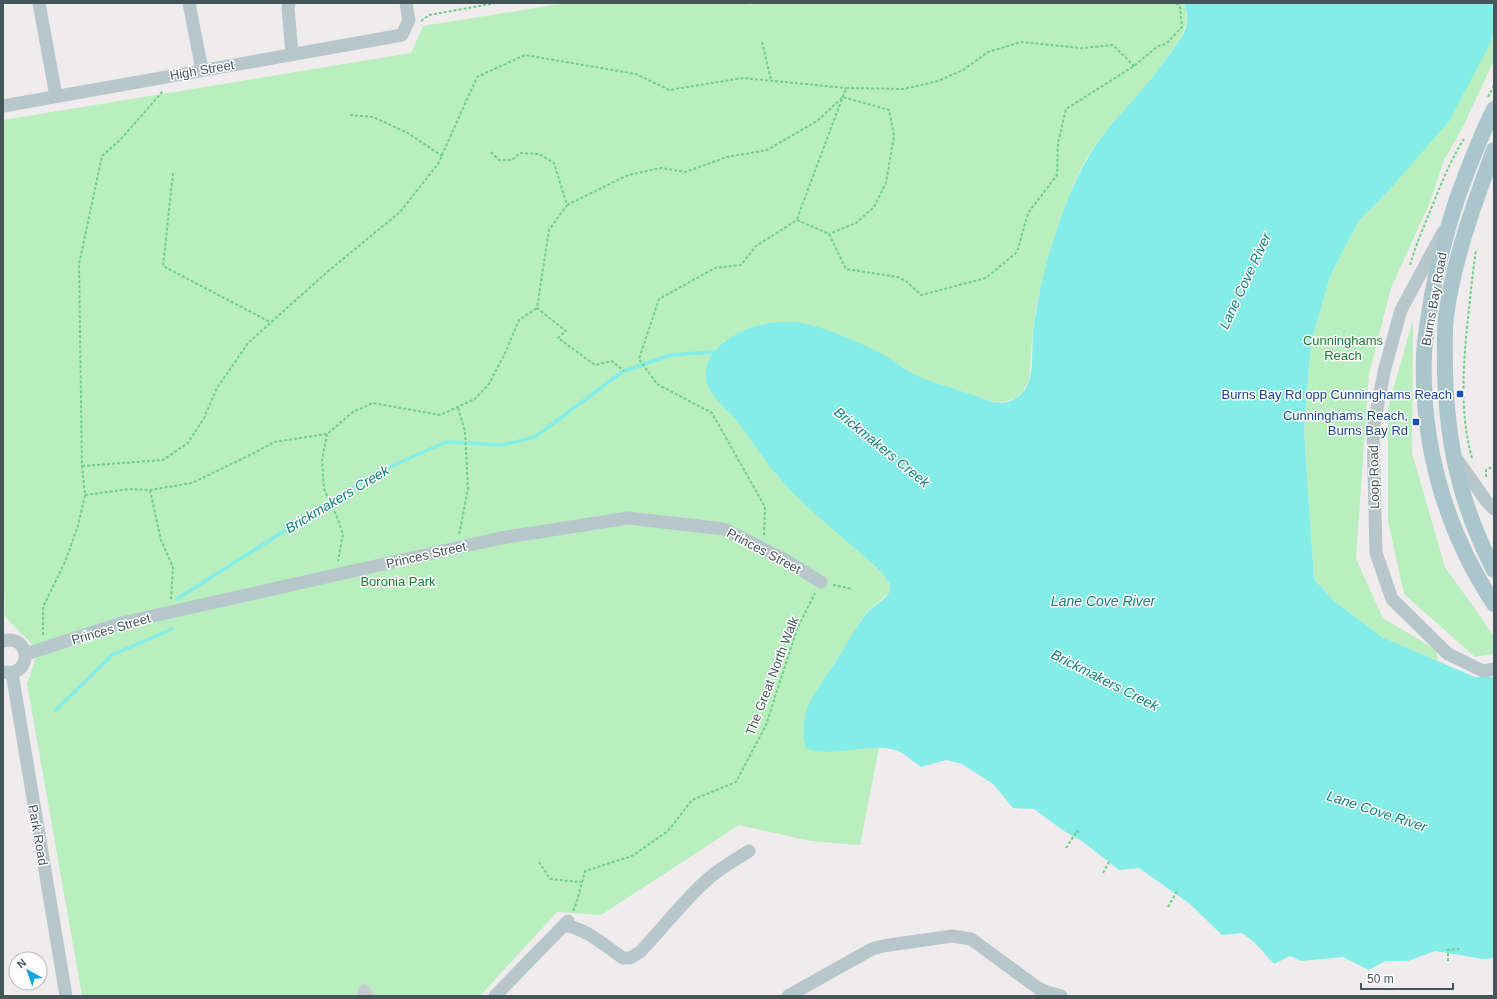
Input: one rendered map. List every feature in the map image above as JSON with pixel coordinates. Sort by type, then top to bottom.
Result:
[{"type":"main road","name":"Burns Bay Road","points":[[1489,106],[1451,216],[1437,273],[1428,320],[1424,354],[1424,388],[1427,425],[1436,474],[1453,526],[1466,555],[1494,604]]},
{"type":"main road","name":"Burns Bay Road","points":[[1494,150],[1469,218],[1456,265],[1446,317],[1445,354],[1446,402],[1452,454],[1464,501],[1494,570]]},
{"type":"street","points":[[39,3],[56,96]]},
{"type":"street","points":[[189,3],[202,70]]},
{"type":"street","points":[[289,3],[288,8],[292,54]]},
{"type":"street","points":[[402,35],[409,20],[406,3]]},
{"type":"street","name":"High Street","points":[[3,106],[402,35]]},
{"type":"street","name":"Loop Road","points":[[1451,216],[1401,310],[1384,372],[1373,430],[1376,553],[1392,599],[1448,654],[1483,671],[1494,669]]},
{"type":"street","points":[[1452,454],[1487,502],[1494,509]]},
{"type":"street","name":"Princes Street","points":[[26,654],[122,623],[501,538],[628,518],[724,529],[763,548],[821,582]]},
{"type":"street","points":[[3,641],[16,641],[24,649],[26,654],[24,664],[16,671],[7,672]]},
{"type":"street","name":"Park Road","points":[[7,672],[42,856],[66,996]]},
{"type":"street","points":[[496,996],[566,923],[584,931],[623,958],[630,958],[640,952],[709,878],[728,863],[749,851]]},
{"type":"street","points":[[788,996],[872,949],[952,936],[971,939],[1038,988],[1061,996]]},
{"type":"path","points":[[402,35],[429,15],[496,3]]},
{"type":"path","points":[[797,220],[829,234],[846,269],[898,277],[907,282],[921,295],[986,278],[1017,252],[1028,214],[1057,175],[1058,143],[1066,109],[1134,66],[1158,46],[1166,44],[1182,27],[1180,6],[1176,3]]},
{"type":"path","points":[[762,42],[771,80]]},
{"type":"path","points":[[82,466],[163,460],[188,443],[204,418],[221,381],[248,343],[326,273],[400,212],[438,164],[477,77],[525,55],[636,74],[669,90],[743,78],[846,88],[904,89],[938,81],[963,70],[988,52],[1021,42],[1082,48],[1113,45],[1134,66]]},
{"type":"path","points":[[43,648],[42,606],[65,562],[78,526],[85,495],[82,466],[79,264],[102,156],[121,139],[177,75]]},
{"type":"path","points":[[1489,106],[1494,85]]},
{"type":"path","points":[[763,548],[766,507],[712,413],[657,384],[639,360],[659,299],[715,268],[742,265],[756,246],[797,220],[846,88]]},
{"type":"path","points":[[829,234],[856,223],[874,206],[886,183],[894,136],[889,110],[843,97]]},
{"type":"path","points":[[85,495],[130,489],[150,490],[192,483],[274,442],[327,434],[353,412],[373,403],[440,415],[475,399],[489,384],[505,353],[519,320],[538,308],[549,230],[567,205],[628,175],[661,168],[686,172],[727,157],[767,150],[817,121],[843,97]]},
{"type":"path","points":[[350,115],[373,117],[408,132],[442,156]]},
{"type":"path","points":[[1408,270],[1439,186],[1465,138]]},
{"type":"path","points":[[492,152],[500,160],[512,160],[520,153],[539,154],[554,163],[567,205]]},
{"type":"path","points":[[173,173],[163,266],[270,322]]},
{"type":"path","points":[[1473,460],[1468,445],[1464,405],[1464,383],[1468,321],[1477,244]]},
{"type":"path","points":[[538,308],[566,331],[558,338],[579,352],[594,365],[612,361],[624,371]]},
{"type":"path","points":[[456,548],[468,489],[465,431],[457,407]]},
{"type":"path","points":[[327,434],[322,460],[324,489],[343,534],[336,575]]},
{"type":"path","points":[[1487,482],[1485,476],[1486,470],[1492,467]]},
{"type":"path","points":[[150,490],[161,540],[173,566],[171,612]]},
{"type":"path","points":[[821,582],[853,589]]},
{"type":"path","name":"The Great North Walk","points":[[566,923],[577,901],[585,871],[632,856],[668,831],[692,800],[736,782],[766,725],[797,629],[821,582]]},
{"type":"path","points":[[1066,848],[1077,831],[1080,833]]},
{"type":"path","points":[[1103,873],[1110,860]]},
{"type":"path","points":[[539,862],[550,879],[581,882]]},
{"type":"path","points":[[1168,907],[1178,889]]},
{"type":"path","points":[[1448,961],[1448,950],[1459,949]]},
{"type":"green space","name":"Boronia Park","points":[[565,3],[747,3],[751,5],[755,3],[1184,3],[1187,21],[1180,40],[1146,85],[1100,138],[1087,157],[1073,185],[1052,245],[1036,307],[1029,380],[1023,391],[1015,399],[1002,402],[987,401],[964,392],[935,384],[852,340],[813,326],[764,324],[742,331],[723,342],[709,361],[705,375],[707,384],[713,394],[740,424],[777,476],[799,498],[862,554],[886,578],[891,589],[889,593],[868,611],[861,620],[822,682],[804,718],[803,736],[862,748],[879,748],[860,845],[810,841],[739,825],[601,915],[557,912],[480,996],[82,996],[27,684],[38,650],[5,617],[3,565],[3,120],[411,53],[423,26]]},
{"type":"green space","name":"Cunninghams Reach","points":[[1494,27],[1494,60],[1464,125],[1444,160],[1431,200],[1391,288],[1369,374],[1356,559],[1383,618],[1436,650],[1438,661],[1382,637],[1333,600],[1314,579],[1304,430],[1311,343],[1331,274],[1358,222],[1389,190],[1491,42]]},
{"type":"green space","points":[[1413,320],[1412,453],[1445,567],[1494,636],[1494,654],[1475,657],[1404,594],[1388,521],[1388,407]]},
{"type":"water","name":"Lane Cove River","points":[[1184,3],[1494,3],[1494,27],[1491,42],[1449,121],[1389,190],[1358,222],[1331,274],[1311,343],[1304,430],[1314,579],[1333,600],[1382,637],[1475,677],[1494,677],[1494,958],[1483,959],[1435,951],[1408,961],[1385,961],[1369,970],[1343,957],[1301,961],[1290,956],[1274,964],[1254,942],[1242,933],[1222,935],[1190,904],[1139,868],[1119,870],[1083,842],[1064,831],[1034,809],[1013,808],[993,784],[962,764],[946,760],[921,767],[902,753],[884,748],[826,752],[806,748],[803,735],[804,722],[812,699],[859,623],[870,610],[886,597],[889,593],[890,585],[879,570],[802,502],[784,484],[738,422],[716,399],[707,385],[705,378],[710,358],[727,339],[744,330],[765,324],[794,322],[817,327],[856,341],[889,358],[922,378],[985,400],[1001,403],[1011,401],[1018,397],[1026,388],[1031,375],[1033,331],[1043,277],[1070,193],[1095,146],[1146,85],[1185,31],[1187,14]]},
{"type":"building","points":[[364,984],[369,986],[374,996],[356,996],[359,987]]},
{"type":"waterway","name":"Brickmakers Creek","points":[[177,599],[374,474],[446,442],[503,445],[535,437],[622,372],[670,355],[712,352],[718,354]]},
{"type":"waterway","name":"Brickmakers Creek","points":[[56,710],[112,655],[172,629]]},
{"type":"place","name":"Burns Bay Rd opp Cunninghams Reach","points":[[1460,394]]},
{"type":"place","name":"Cunninghams Reach, Burns Bay Rd","points":[[1416,422]]}]
